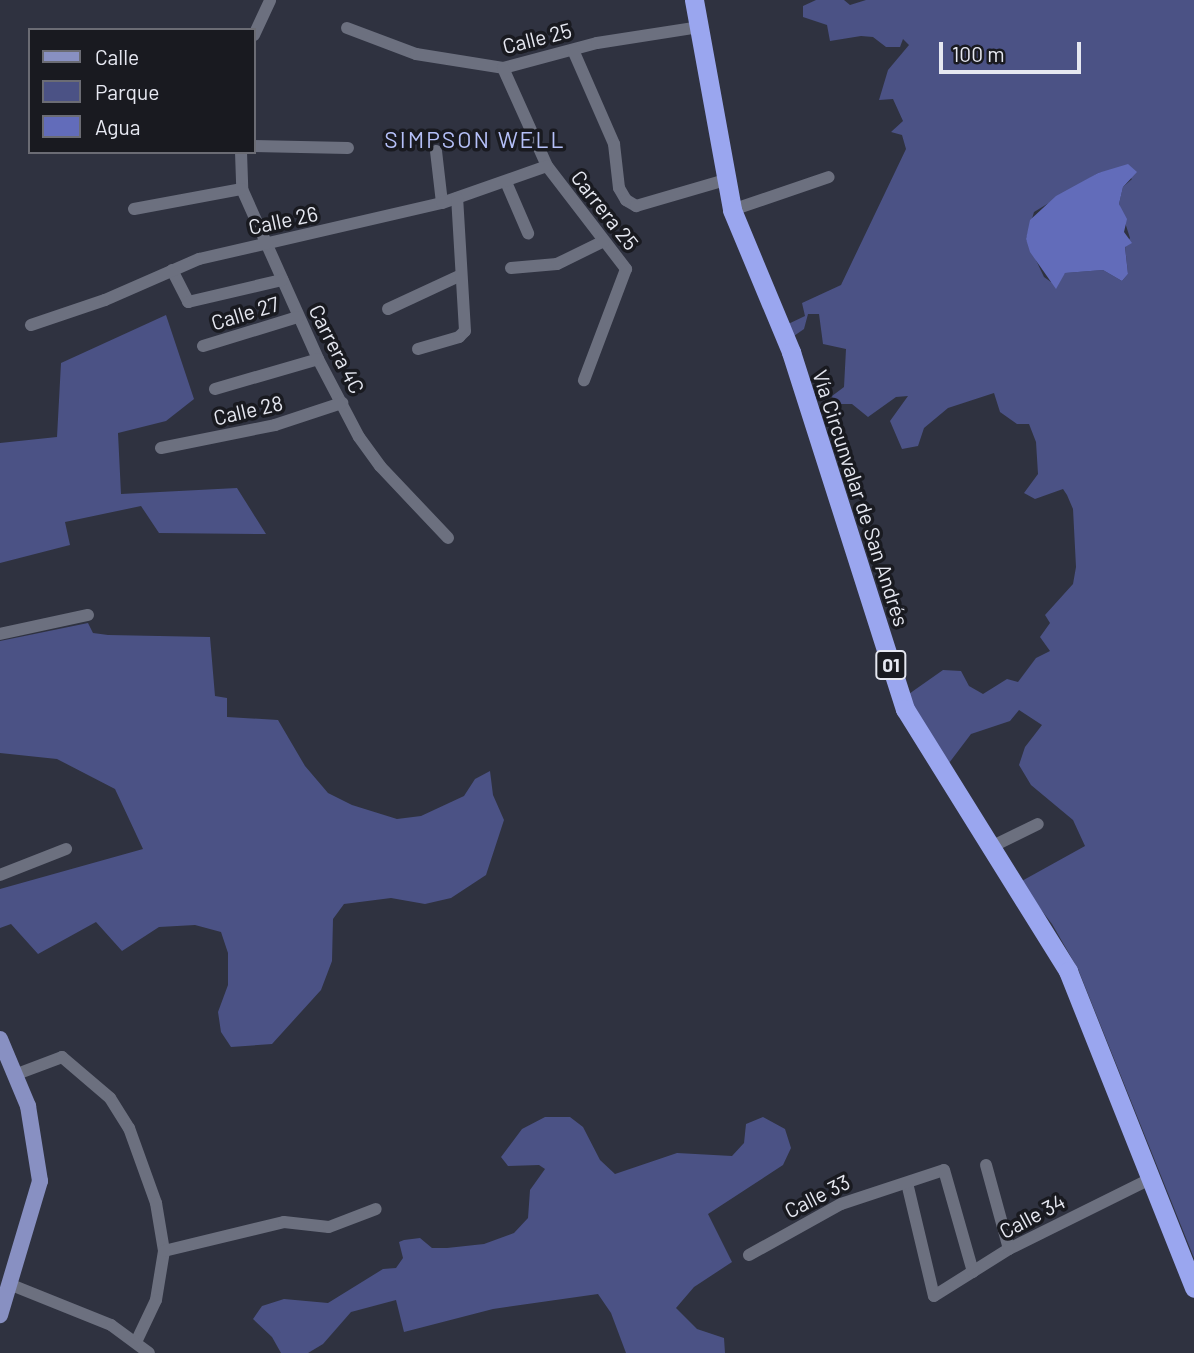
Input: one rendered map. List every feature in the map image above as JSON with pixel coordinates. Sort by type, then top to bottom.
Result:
[{"type":"highway","name":"Vía Circunvalar de San Andrés","points":[[694,0],[732,210],[791,352],[905,709],[1068,971],[1194,1287]]},
{"type":"main road","points":[[0,1039],[17,1074],[34,1132],[40,1181],[0,1315]]},
{"type":"street","points":[[256,31],[270,0]]},
{"type":"street","name":"Calle 25","points":[[347,29],[416,54],[502,68],[573,50],[699,27]]},
{"type":"street","points":[[573,50],[614,144],[619,188],[626,200],[636,206],[725,180]]},
{"type":"street","name":"Carrera 25","points":[[502,68],[547,166],[623,263],[626,275],[602,323],[584,380]]},
{"type":"street","points":[[256,146],[348,148]]},
{"type":"street","points":[[436,151],[442,202]]},
{"type":"street","name":"Carrera 4C","points":[[241,154],[242,189],[318,359],[380,466],[448,538]]},
{"type":"street","name":"Calle 26","points":[[31,325],[105,300],[172,270],[266,242],[457,198],[547,166]]},
{"type":"street","points":[[732,210],[830,177]]},
{"type":"street","points":[[506,182],[528,233]]},
{"type":"street","points":[[134,209],[242,189]]},
{"type":"street","points":[[418,349],[464,334],[457,198]]},
{"type":"street","points":[[511,268],[557,264],[604,241]]},
{"type":"street","points":[[172,270],[188,302],[282,281]]},
{"type":"street","points":[[388,309],[459,276]]},
{"type":"street","name":"Calle 27","points":[[203,346],[298,317]]},
{"type":"street","points":[[215,390],[318,359]]},
{"type":"street","name":"Calle 28","points":[[161,448],[275,425],[342,403]]},
{"type":"street","points":[[0,634],[88,615]]},
{"type":"street","points":[[991,847],[1038,824]]},
{"type":"street","points":[[0,875],[66,849]]},
{"type":"street","points":[[17,1074],[62,1057],[118,1106],[141,1158],[164,1251],[159,1292],[137,1340]]},
{"type":"street","points":[[986,1165],[1009,1249]]},
{"type":"street","name":"Calle 33","points":[[749,1255],[841,1204],[944,1170],[973,1272]]},
{"type":"street","name":"Calle 34","points":[[907,1183],[934,1296],[1009,1249],[1152,1178]]},
{"type":"street","points":[[164,1251],[284,1222],[329,1227],[376,1209]]},
{"type":"street","points":[[9,1284],[111,1325],[137,1340],[149,1353]]},
{"type":"green space","points":[[816,0],[844,0],[850,5],[866,0],[1194,0],[1194,1258],[1078,969],[1052,924],[1020,882],[1085,846],[1073,820],[1031,785],[1019,765],[1025,747],[1042,725],[1019,710],[1010,721],[971,734],[946,767],[906,696],[943,670],[961,671],[969,686],[983,694],[1007,679],[1018,682],[1036,658],[1050,651],[1040,637],[1050,623],[1045,615],[1073,584],[1076,567],[1073,509],[1067,495],[1063,489],[1035,499],[1024,493],[1038,474],[1036,442],[1029,424],[1017,424],[1000,412],[994,393],[948,408],[924,428],[918,446],[902,449],[890,421],[908,396],[896,397],[868,417],[852,404],[835,404],[832,396],[844,387],[846,349],[823,344],[819,314],[808,314],[804,329],[791,338],[786,325],[805,316],[802,303],[841,285],[906,149],[902,135],[891,132],[903,121],[893,99],[879,100],[888,70],[909,45],[903,39],[900,47],[886,47],[873,37],[861,36],[830,41],[827,25],[803,17],[803,6]],"holes":[[[1121,169],[1132,179],[1123,187],[1119,204],[1130,238],[1125,246],[1128,274],[1122,281],[1103,270],[1065,273],[1051,282],[1044,277],[1026,239],[1034,212],[1098,173]]]},
{"type":"green space","points":[[166,315],[194,399],[166,421],[118,433],[121,494],[237,488],[266,534],[159,533],[141,506],[65,522],[70,545],[0,563],[0,443],[57,437],[61,363]]},
{"type":"green space","points":[[88,623],[93,633],[108,635],[210,637],[215,696],[227,698],[227,717],[278,720],[305,766],[328,793],[352,805],[397,819],[421,816],[464,796],[475,779],[490,771],[493,795],[504,820],[486,875],[451,898],[425,904],[391,898],[344,904],[333,919],[332,961],[321,990],[272,1044],[231,1047],[221,1032],[218,1012],[228,985],[228,953],[221,932],[195,925],[159,927],[122,951],[96,922],[38,954],[11,924],[0,928],[0,889],[143,849],[115,789],[57,759],[0,753],[0,641]]},
{"type":"green space","points":[[545,1117],[570,1117],[583,1127],[600,1160],[615,1174],[677,1153],[732,1156],[744,1143],[746,1124],[763,1117],[785,1129],[791,1148],[783,1165],[708,1214],[732,1262],[694,1287],[676,1308],[697,1329],[724,1338],[725,1353],[626,1353],[611,1313],[598,1294],[493,1309],[404,1332],[396,1300],[351,1312],[323,1344],[308,1353],[281,1353],[272,1337],[253,1319],[262,1306],[284,1299],[328,1303],[383,1269],[396,1268],[403,1258],[399,1242],[404,1240],[420,1238],[432,1248],[447,1248],[484,1244],[514,1233],[528,1218],[530,1190],[545,1169],[539,1165],[508,1166],[501,1157],[522,1129]]},
{"type":"water","points":[[1128,164],[1137,172],[1123,187],[1119,204],[1127,219],[1124,232],[1132,243],[1125,247],[1128,274],[1122,281],[1103,270],[1065,273],[1056,289],[1030,252],[1026,239],[1030,220],[1056,196],[1098,173]]},
{"type":"district","name":"SIMPSON WELL","points":[[475,139]]}]
